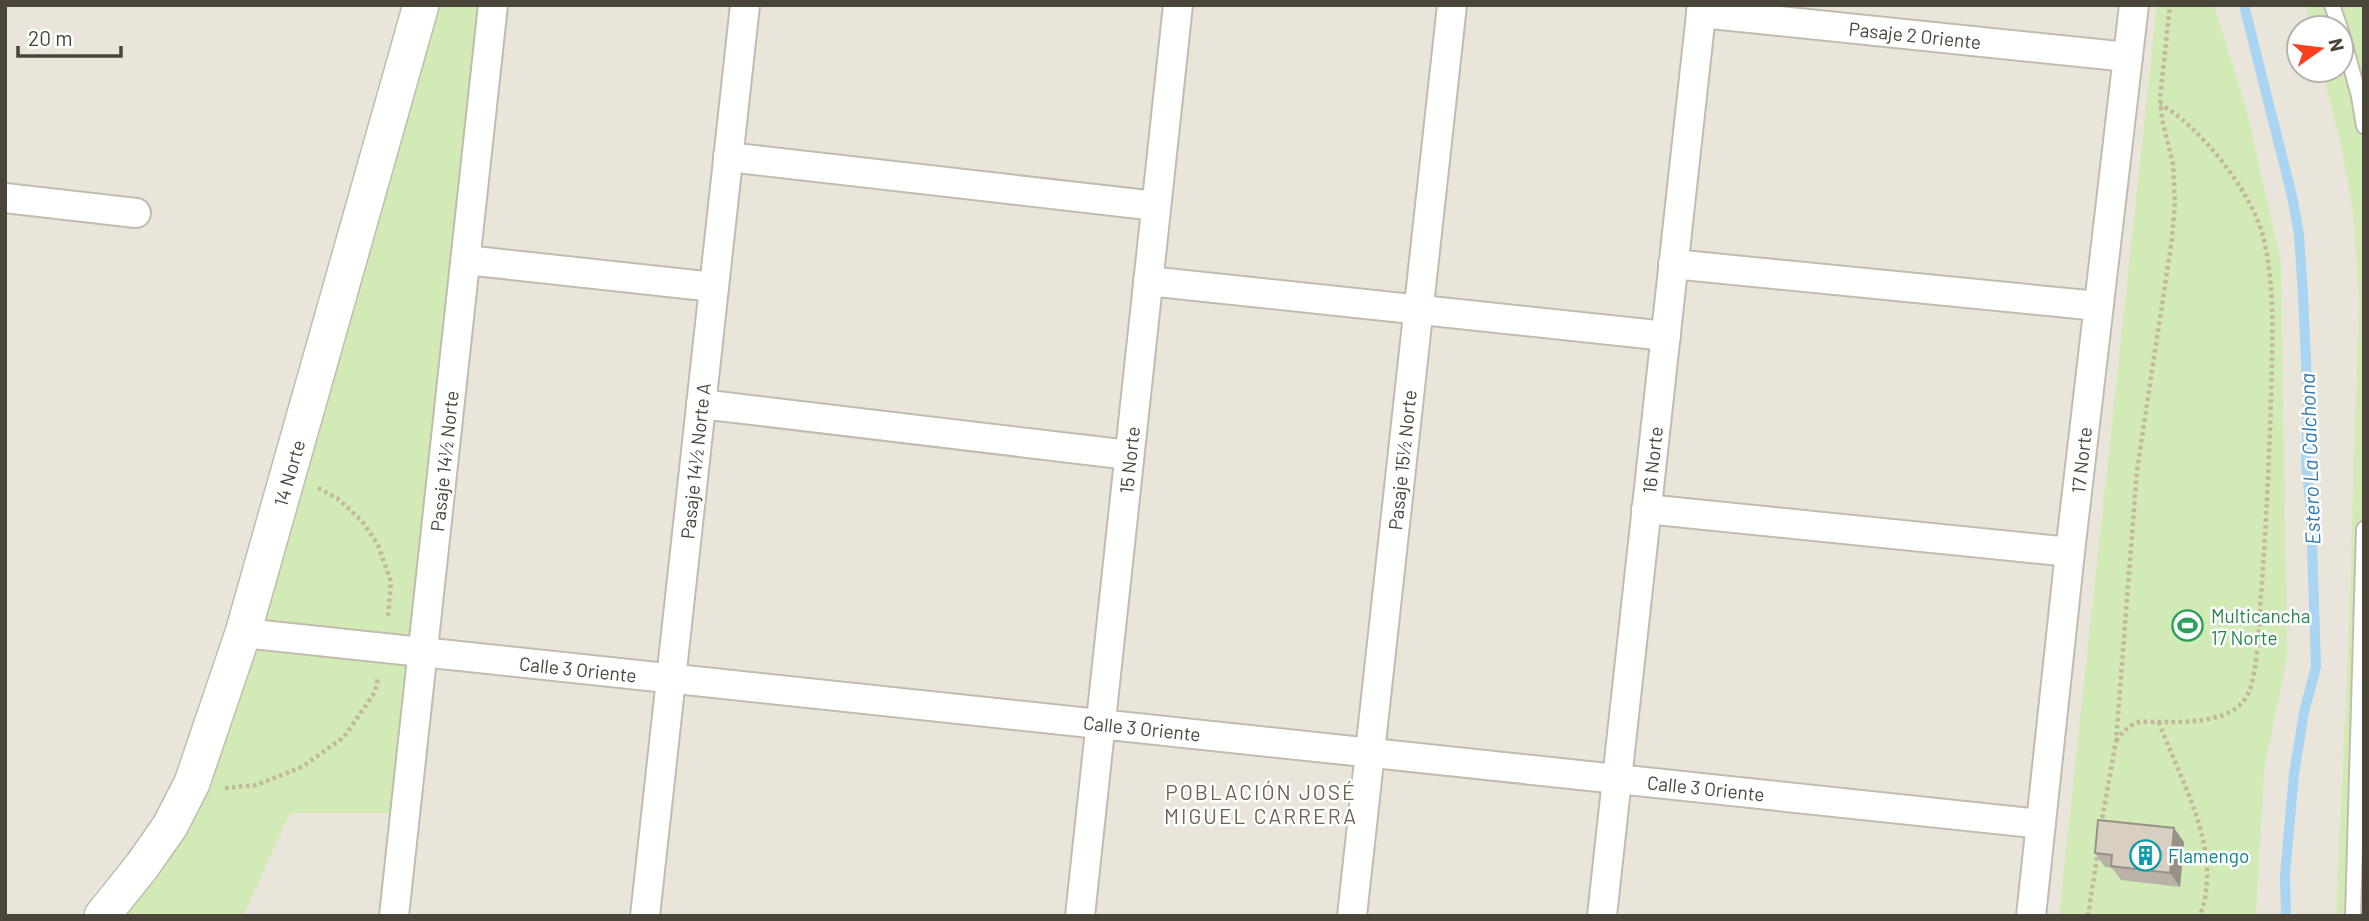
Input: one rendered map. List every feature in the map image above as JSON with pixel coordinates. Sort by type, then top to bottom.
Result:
[{"type":"street","name":"14 Norte","points":[[102,916],[163,836],[192,783],[243,633],[421,5]]},
{"type":"street","name":"Pasaje 14½ Norte","points":[[394,916],[493,5]]},
{"type":"street","name":"Pasaje 14½ Norte A","points":[[645,916],[745,5]]},
{"type":"street","name":"15 Norte","points":[[1080,916],[1178,5]]},
{"type":"street","name":"Pasaje 15½ Norte","points":[[1352,916],[1452,5]]},
{"type":"street","name":"17 Norte","points":[[2031,916],[2070,552],[2134,5]]},
{"type":"street","name":"Pasaje 2 Oriente","points":[[1702,9],[2128,57]]},
{"type":"street","name":"16 Norte","points":[[1602,916],[1702,9]]},
{"type":"street","points":[[728,157],[1156,206]]},
{"type":"street","points":[[5,198],[136,213]]},
{"type":"street","points":[[466,260],[714,287]]},
{"type":"street","points":[[1674,264],[2098,306]]},
{"type":"street","points":[[1148,281],[1665,336]]},
{"type":"street","points":[[701,404],[1129,455]]},
{"type":"street","points":[[1646,509],[2070,552]]},
{"type":"street","name":"Calle 3 Oriente","points":[[243,633],[2041,824]]},
{"type":"lane","points":[[2355,81],[2364,127]]},
{"type":"lane","points":[[2353,916],[2364,529]]},
{"type":"path","points":[[2100,833],[2102,808],[2116,741],[2137,470],[2172,239],[2175,201],[2173,164],[2160,104],[2170,5]]},
{"type":"path","points":[[2116,741],[2126,729],[2138,722],[2217,718],[2238,708],[2249,693],[2256,655],[2267,512],[2273,334],[2271,283],[2262,234],[2252,209],[2233,178],[2207,145],[2173,111],[2160,104]]},
{"type":"path","points":[[192,783],[210,790],[256,785],[302,767],[344,737],[375,692],[385,648],[391,582],[378,545],[362,522],[337,498],[313,486],[286,481]]},
{"type":"path","points":[[2159,722],[2202,835],[2207,863],[2200,916]]},
{"type":"path","points":[[2088,916],[2099,845]]},
{"type":"shaded area","points":[[5,5],[2364,5],[2364,916],[5,916]]},
{"type":"green space","points":[[431,5],[484,5],[402,813],[290,813],[243,916],[91,916],[183,825]]},
{"type":"green space","points":[[2157,5],[2214,5],[2247,112],[2281,262],[2287,658],[2264,769],[2256,916],[2059,916]]},
{"type":"green space","points":[[2305,5],[2364,5],[2364,916],[2336,916],[2348,655],[2359,302],[2354,218],[2342,150],[2326,84],[2355,84],[2355,14],[2307,14]]},
{"type":"building","name":"Flamengo","points":[[2098,820],[2174,828],[2170,873],[2111,866],[2112,855],[2095,853]]},
{"type":"waterway","name":"Estero La Calchona","points":[[2244,5],[2292,196],[2299,234],[2303,295],[2308,406],[2306,461],[2311,512],[2316,667],[2304,712],[2294,774],[2285,875],[2286,916]]},
{"type":"place","name":"Multicancha 17 Norte","points":[[2188,626]]},
{"type":"place","name":"Flamengo","points":[[2145,855]]},
{"type":"district","name":"POBLACIÓN JOSÉ MIGUEL CARRERA","points":[[1261,803]]}]
